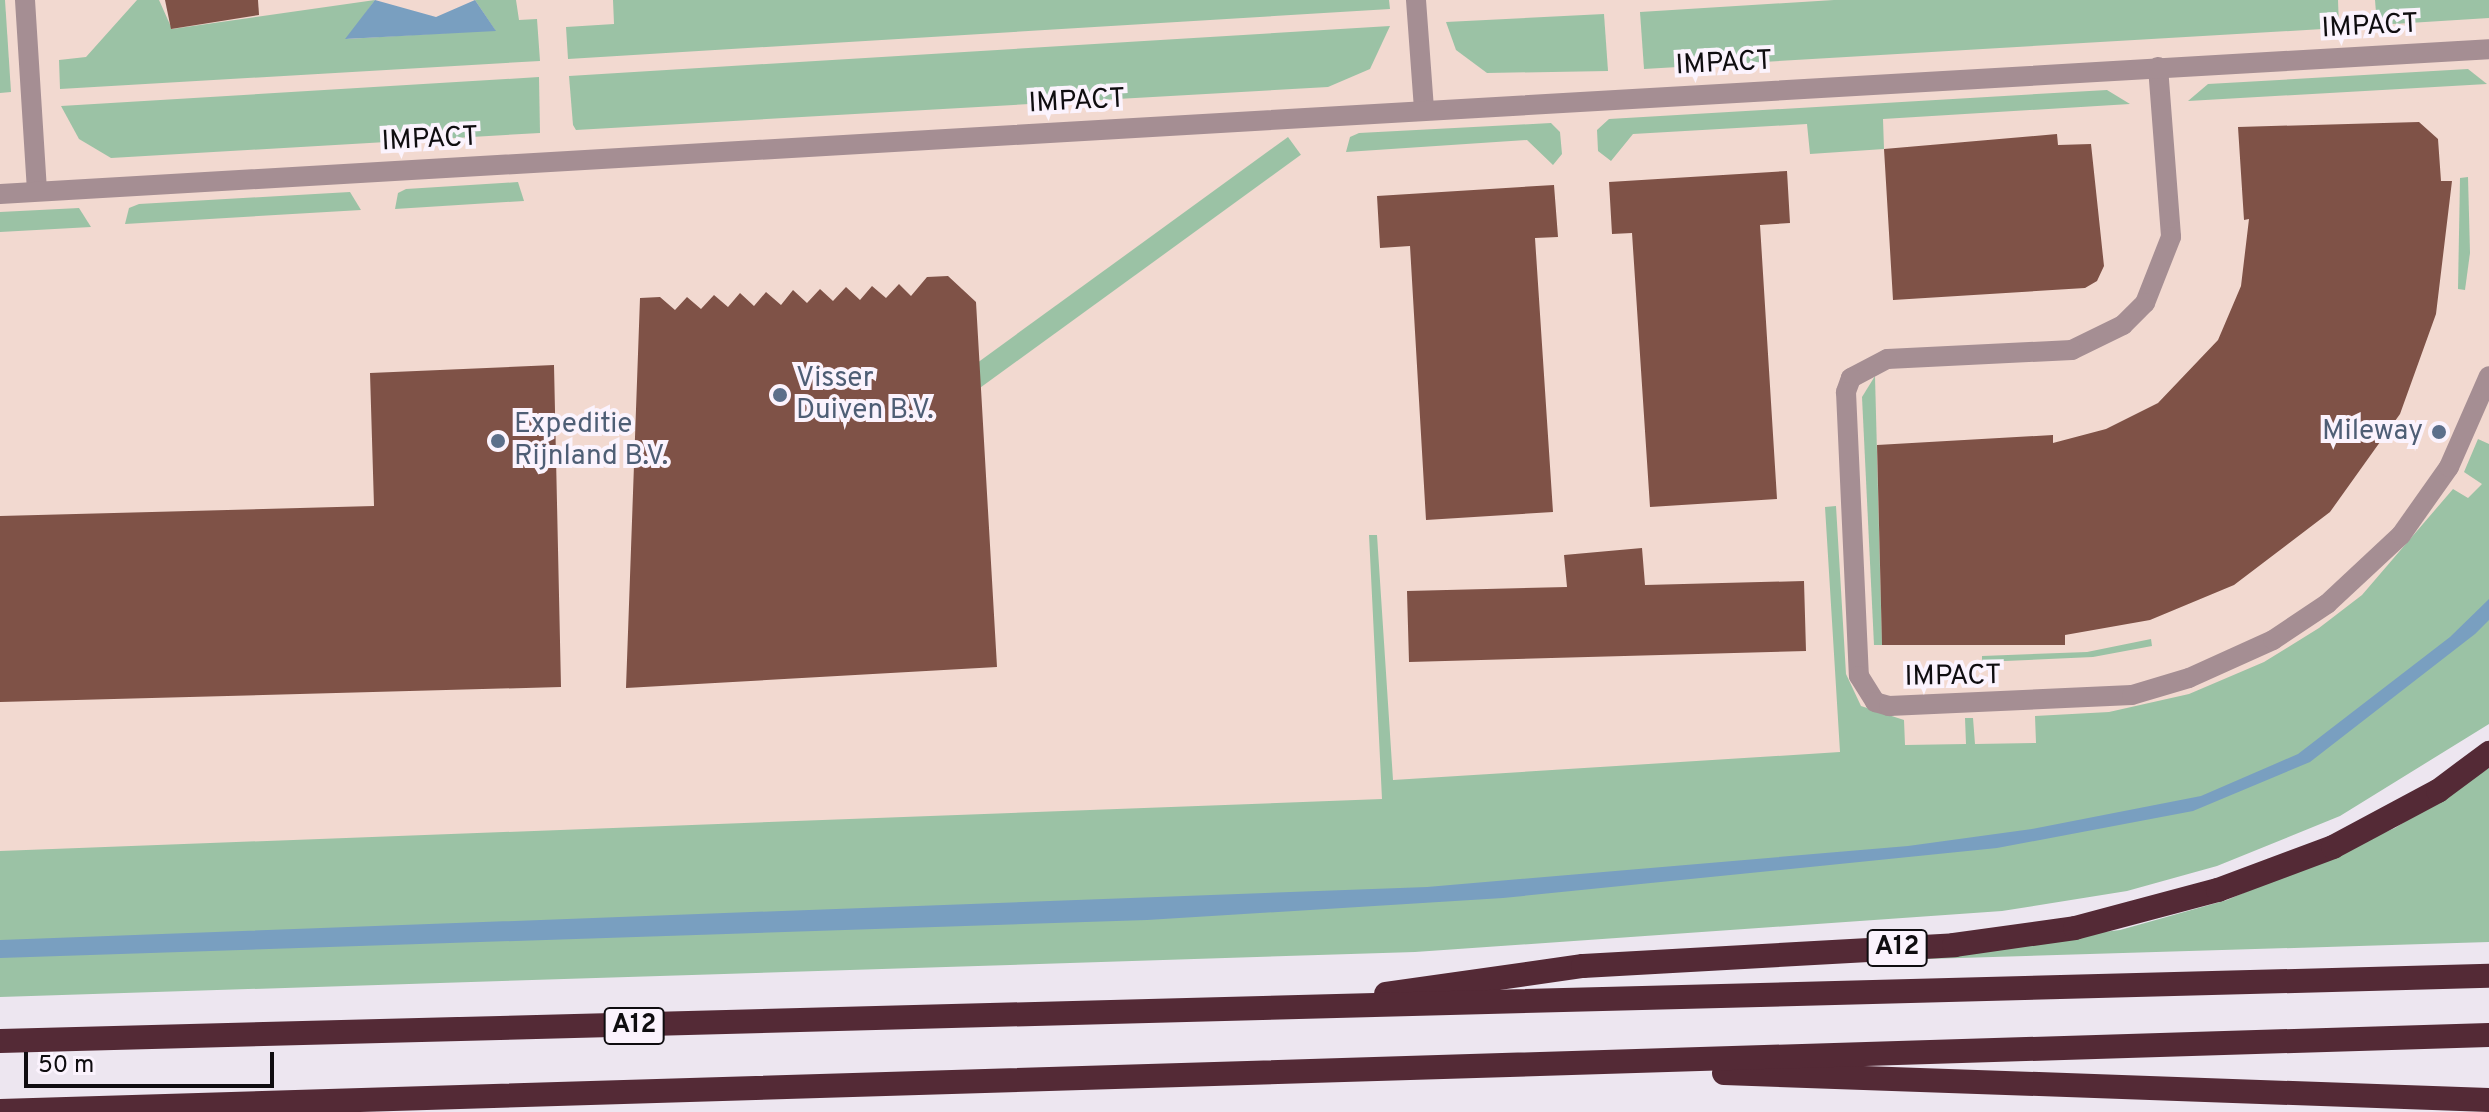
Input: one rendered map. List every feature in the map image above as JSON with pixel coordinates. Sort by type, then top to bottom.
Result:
[{"type":"highway","name":"A12","points":[[1269,1011],[1583,966],[1954,945],[2075,928],[2218,890],[2333,847],[2438,791],[2489,753]]},
{"type":"highway","name":"A12","points":[[0,1041],[1269,1011],[2489,976]]},
{"type":"highway","points":[[0,1111],[2489,1035]]},
{"type":"highway","points":[[1498,1065],[2489,1100]]},
{"type":"street","points":[[25,0],[37,191]]},
{"type":"street","points":[[1416,0],[1424,109]]},
{"type":"street","name":"IMPACT","points":[[0,194],[2489,49]]},
{"type":"street","name":"IMPACT","points":[[2158,67],[2171,237],[2158,281],[2138,310],[2097,342],[2072,350],[1887,359],[1851,378],[1846,392],[1859,676],[1875,702],[1946,705],[2132,695],[2189,678],[2273,640],[2327,604],[2401,535],[2449,467],[2489,376]]},
{"type":"shaded area","points":[[0,0],[2489,0],[2489,607],[2330,742],[0,948]]},
{"type":"green space","points":[[0,0],[5,0],[11,92],[0,93]]},
{"type":"green space","points":[[137,0],[159,0],[172,29],[375,0],[347,39],[495,30],[475,0],[516,0],[519,20],[537,19],[540,61],[60,89],[59,60],[86,57]]},
{"type":"green space","points":[[613,0],[1389,0],[1390,9],[568,59],[566,27],[614,24]]},
{"type":"green space","points":[[1834,0],[2338,0],[2339,28],[1644,69],[1640,12]]},
{"type":"green space","points":[[2375,0],[2489,0],[2489,18],[2377,25]]},
{"type":"green space","points":[[1604,14],[1608,71],[1487,73],[1456,50],[1446,22]]},
{"type":"green space","points":[[1390,26],[1370,69],[1328,87],[576,130],[573,125],[569,76]]},
{"type":"green space","points":[[2468,69],[2487,84],[2188,101],[2208,84]]},
{"type":"green space","points":[[539,77],[540,133],[111,158],[79,139],[61,106]]},
{"type":"green space","points":[[2107,90],[2130,104],[1883,119],[1884,149],[1810,154],[1807,124],[1633,134],[1611,161],[1598,151],[1597,130],[1609,119]]},
{"type":"green space","points":[[1551,123],[1560,132],[1562,154],[1553,165],[1527,140],[1346,152],[1350,137],[1359,133]]},
{"type":"green space","points":[[1288,137],[1301,155],[738,564],[725,546]]},
{"type":"green space","points":[[2468,177],[2470,253],[2465,290],[2458,289],[2460,178]]},
{"type":"green space","points":[[518,182],[524,201],[395,209],[398,193],[406,189]]},
{"type":"green space","points":[[350,192],[361,210],[125,224],[129,208],[139,204]]},
{"type":"green space","points":[[79,208],[91,227],[0,232],[0,212]]},
{"type":"green space","points":[[1875,376],[1882,645],[1874,645],[1862,397]]},
{"type":"green space","points":[[2478,439],[2489,444],[2489,724],[2340,816],[2217,866],[2127,891],[2002,911],[1415,952],[0,997],[0,851],[1382,799],[1369,535],[1377,535],[1393,780],[1840,752],[1825,507],[1836,506],[1846,674],[1861,706],[1904,720],[1905,745],[1966,744],[1965,718],[1973,718],[1975,744],[2036,743],[2035,716],[2109,712],[2189,694],[2264,662],[2319,628],[2362,595],[2453,489],[2468,498],[2482,484],[2464,472]]},
{"type":"green space","points":[[2151,639],[2152,646],[2093,657],[1982,662],[1982,656],[2087,652]]},
{"type":"green space","points":[[2489,768],[2489,942],[1861,961],[2120,930],[2227,900],[2395,828]]},
{"type":"water","points":[[375,0],[436,17],[475,0],[496,31],[345,39]]},
{"type":"water","points":[[2489,599],[2489,620],[2475,634],[2310,762],[2193,811],[1997,848],[1503,898],[1147,920],[0,958],[0,940],[1427,887],[1908,846],[2032,829],[2201,796],[2298,754],[2450,637]]},
{"type":"building","points":[[165,0],[258,0],[259,15],[171,29]]},
{"type":"building","points":[[2419,122],[2438,139],[2441,181],[2452,181],[2436,314],[2400,414],[2330,512],[2234,585],[2150,620],[2065,635],[2065,645],[1882,645],[1877,445],[2053,435],[2053,443],[2106,429],[2158,403],[2218,340],[2241,286],[2249,219],[2244,220],[2238,127]]},
{"type":"building","points":[[2057,134],[2058,145],[2091,144],[2104,266],[2097,281],[2085,288],[1893,300],[1884,149]]},
{"type":"building","points":[[1787,171],[1790,223],[1760,225],[1777,499],[1650,507],[1632,233],[1612,234],[1609,182]]},
{"type":"building","points":[[1554,185],[1558,237],[1535,238],[1553,512],[1426,520],[1410,246],[1380,248],[1377,196]]},
{"type":"building","points":[[948,276],[976,302],[997,667],[626,688],[640,298],[660,297],[675,310],[687,297],[701,309],[714,295],[728,307],[740,293],[754,306],[766,292],[781,305],[793,290],[807,303],[820,289],[833,301],[846,287],[860,300],[872,286],[886,298],[899,284],[911,296],[927,277]]},
{"type":"building","points":[[554,365],[561,687],[0,702],[0,516],[374,506],[370,373]]},
{"type":"building","points":[[1642,548],[1645,585],[1804,581],[1806,651],[1409,662],[1407,591],[1567,587],[1564,555]]},
{"type":"place","name":"Visser Duiven B.V.","points":[[780,395]]},
{"type":"place","name":"Mileway","points":[[2439,432]]},
{"type":"place","name":"Expeditie Rijnland B.V.","points":[[498,441]]}]
